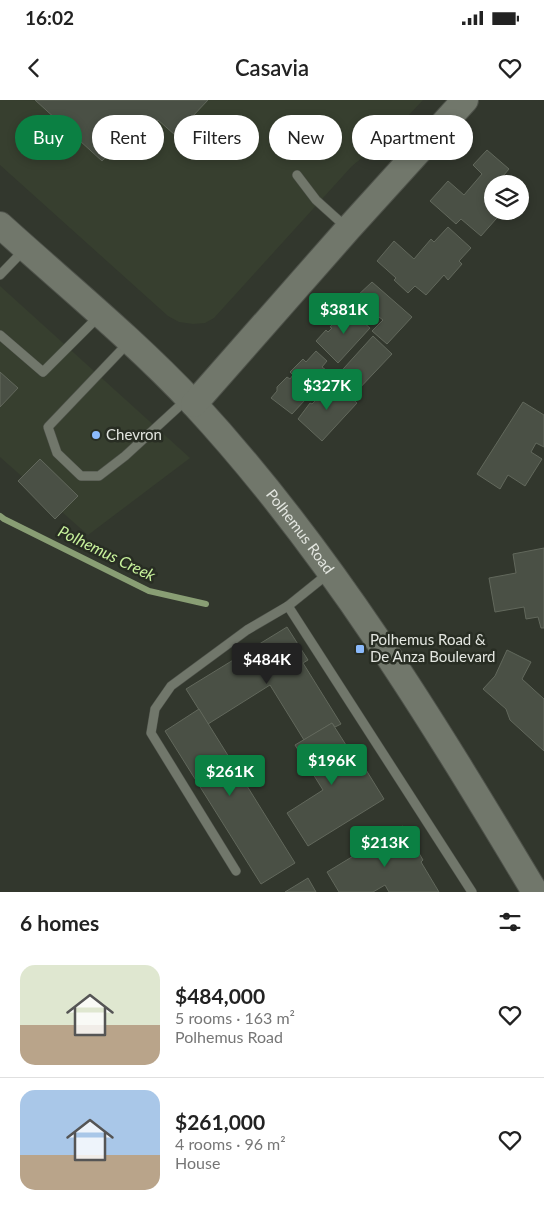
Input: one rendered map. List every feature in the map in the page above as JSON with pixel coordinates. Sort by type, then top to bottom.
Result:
[{"type":"main road","points":[[191,401],[465,100]]},
{"type":"main road","name":"Polhemus Road","points":[[0,225],[100,315],[191,401],[269,491],[381,644],[435,726],[535,892]]},
{"type":"lane","points":[[297,175],[316,200],[348,229]]},
{"type":"lane","points":[[0,275],[26,249]]},
{"type":"lane","points":[[0,335],[43,372],[100,315]]},
{"type":"lane","points":[[129,342],[48,427],[57,453],[81,476],[100,476],[191,401]]},
{"type":"lane","points":[[236,871],[151,734],[155,709],[170,686],[247,630],[288,606],[330,572]]},
{"type":"lane","points":[[288,606],[472,892]]},
{"type":"shaded area","points":[[0,100],[423,100],[409,115],[352,115],[352,160],[359,160],[214,318],[205,323],[179,322],[168,316],[0,165]]},
{"type":"shaded area","points":[[0,286],[190,458],[88,535],[0,457]]},
{"type":"building","points":[[35,100],[208,100],[194,115],[174,115],[174,134],[164,125],[164,115],[92,115],[92,152],[82,143],[82,115],[51,115]]},
{"type":"building","points":[[487,150],[509,169],[504,175],[484,175],[484,220],[495,220],[481,236],[461,219],[456,224],[430,201],[448,181],[464,195],[482,174],[473,165]]},
{"type":"building","points":[[448,227],[471,248],[459,261],[462,264],[448,280],[444,275],[426,295],[415,286],[408,293],[394,280],[396,278],[377,261],[394,241],[414,259],[431,239],[434,242]]},
{"type":"building","points":[[372,282],[412,317],[387,344],[372,331],[383,320],[379,317],[377,319],[356,297]]},
{"type":"building","points":[[356,306],[367,317],[363,322],[370,328],[338,363],[316,341],[326,330],[328,332],[332,328],[330,327],[340,316],[344,319]]},
{"type":"building","points":[[373,336],[392,354],[355,393],[335,378]]},
{"type":"building","points":[[316,351],[327,361],[322,367],[330,373],[292,414],[271,398],[277,391],[277,387],[287,377],[290,379],[293,375],[290,372],[303,359],[306,362]]},
{"type":"building","points":[[0,372],[18,388],[0,407]]},
{"type":"building","points":[[333,381],[357,403],[322,441],[298,419],[310,403],[312,404],[317,399],[315,397],[322,389],[324,390]]},
{"type":"building","points":[[523,402],[544,415],[544,447],[536,443],[531,452],[542,459],[525,486],[508,475],[500,489],[477,474]]},
{"type":"building","points":[[40,459],[78,496],[55,519],[18,481]]},
{"type":"building","points":[[544,548],[544,628],[541,628],[538,617],[526,619],[524,607],[495,612],[489,578],[516,573],[513,554]]},
{"type":"building","points":[[287,627],[308,660],[303,663],[341,724],[335,727],[332,723],[304,740],[270,685],[208,724],[186,689]]},
{"type":"building","points":[[507,650],[531,662],[522,679],[544,699],[544,751],[510,720],[506,709],[483,689],[495,676]]},
{"type":"building","points":[[199,709],[295,863],[261,884],[165,731]]},
{"type":"building","points":[[332,723],[360,767],[363,765],[384,799],[308,846],[287,813],[323,790],[295,745]]},
{"type":"building","points":[[403,826],[439,892],[389,892],[385,885],[373,892],[339,892],[327,872]]},
{"type":"building","points":[[308,878],[316,892],[285,892]]},
{"type":"waterway","name":"Polhemus Creek","points":[[0,516],[149,591],[206,604]]},
{"type":"place","name":"Chevron","points":[[96,435]]},
{"type":"place","name":"Polhemus Road & De Anza Boulevard","points":[[360,649]]}]
